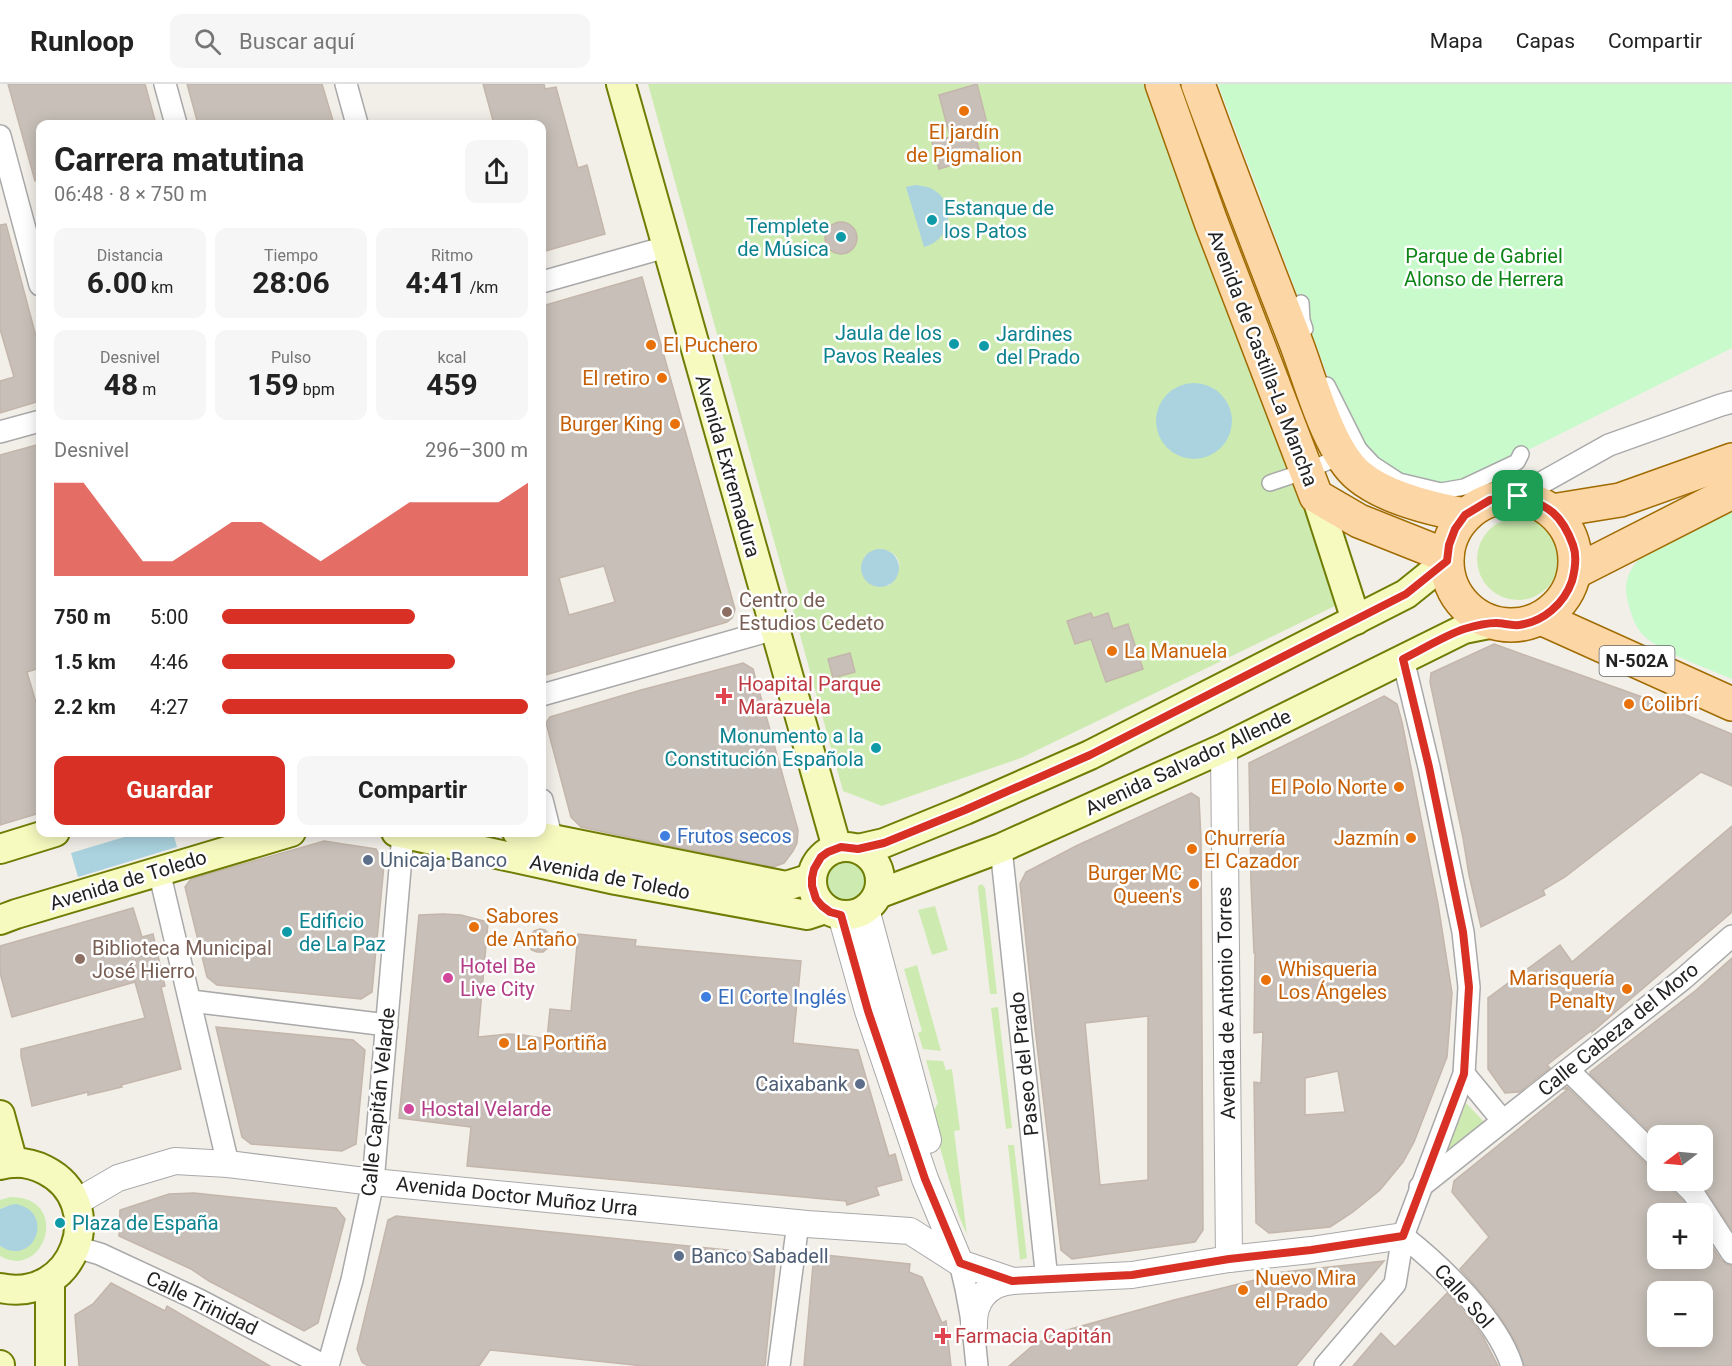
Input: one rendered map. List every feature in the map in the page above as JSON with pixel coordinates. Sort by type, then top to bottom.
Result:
[{"type":"main road","name":"Avenida Extremadura","points":[[621,84],[774,629],[847,848],[872,858],[880,878],[853,907],[814,895],[812,878]]},
{"type":"main road","name":"Avenida de Castilla-La Mancha","points":[[1162,84],[1211,222],[1311,483],[1359,521],[1447,558]]},
{"type":"main road","name":"Avenida de Castilla-La Mancha","points":[[1198,84],[1320,410],[1350,453],[1359,476],[1383,491],[1437,509],[1465,515]]},
{"type":"main road","points":[[1552,510],[1620,500],[1732,460]]},
{"type":"main road","points":[[1311,483],[1356,620]]},
{"type":"main road","points":[[1575,572],[1728,493]]},
{"type":"main road","points":[[1518,496],[1536,501],[1552,510],[1566,527],[1575,549],[1575,572],[1569,590],[1557,606],[1541,618],[1518,625],[1494,623],[1478,616],[1464,604],[1454,590],[1449,575],[1447,558],[1455,529],[1465,515],[1490,500],[1518,496]]},
{"type":"main road","points":[[812,878],[821,857],[847,848],[884,843],[1090,755],[1406,594],[1447,558]]},
{"type":"main road","name":"N-502A","points":[[1541,618],[1732,704]]},
{"type":"main road","name":"Avenida Salvador Allende","points":[[853,907],[1002,848],[1224,748],[1464,629],[1494,623]]},
{"type":"main road","points":[[0,849],[39,837]]},
{"type":"main road","name":"Avenida de Toledo","points":[[0,920],[274,837]]},
{"type":"main road","name":"Avenida de Toledo","points":[[417,837],[616,880],[807,915],[853,907]]},
{"type":"main road","name":"Avenida de Toledo","points":[[539,837],[786,886],[812,878]]},
{"type":"main road","points":[[0,1115],[6,1164],[28,1164],[50,1173],[67,1189],[75,1203],[79,1221],[76,1248],[63,1270],[50,1281],[39,1286],[24,1290],[0,1288]]},
{"type":"main road","points":[[50,1281],[50,1366]]},
{"type":"street","points":[[165,84],[175,120]]},
{"type":"street","points":[[346,84],[356,120]]},
{"type":"street","points":[[0,136],[36,270]]},
{"type":"street","points":[[546,281],[666,247]]},
{"type":"street","points":[[1301,303],[1302,320],[1350,453],[1373,464],[1399,481],[1441,491],[1464,487],[1517,462],[1521,454]]},
{"type":"street","points":[[1518,496],[1609,445],[1732,402]]},
{"type":"street","points":[[0,432],[36,422]]},
{"type":"street","points":[[1270,483],[1311,483],[1350,453]]},
{"type":"street","points":[[546,694],[774,629]]},
{"type":"street","points":[[1325,1366],[1395,1284],[1403,1236],[1464,1074],[1469,987],[1463,932],[1429,767],[1403,659]]},
{"type":"street","name":"Avenida de Antonio Torres","points":[[1224,748],[1229,1259]]},
{"type":"street","points":[[546,816],[552,840]]},
{"type":"street","name":"Calle Capitán Velarde","points":[[326,1366],[351,1280],[373,1182],[387,1025],[399,837]]},
{"type":"street","name":"Paseo del Prado","points":[[1002,848],[1047,1280]]},
{"type":"street","points":[[159,871],[228,1164]]},
{"type":"street","name":"Avenida Extremadura","points":[[853,907],[868,1011],[925,1179],[960,1263]]},
{"type":"street","name":"Avenida Extremadura","points":[[853,907],[896,1015],[960,1263]]},
{"type":"street","name":"Calle Cabeza del Moro","points":[[1420,1187],[1683,979],[1732,936]]},
{"type":"street","points":[[191,1001],[387,1025]]},
{"type":"street","points":[[1568,1070],[1647,1147]]},
{"type":"street","points":[[1464,1074],[1503,1121]]},
{"type":"street","name":"Avenida Doctor Muñoz Urra","points":[[75,1203],[118,1178],[175,1161],[228,1164],[373,1182],[798,1223],[910,1231],[960,1263],[1012,1281]]},
{"type":"street","points":[[910,1231],[926,1227],[929,1221],[930,1198],[925,1179]]},
{"type":"street","points":[[1691,1191],[1732,1253]]},
{"type":"street","points":[[779,1366],[798,1223]]},
{"type":"street","points":[[974,1326],[975,1310],[983,1295],[996,1284],[1012,1281],[1132,1275],[1229,1259],[1311,1250],[1403,1236]]},
{"type":"street","name":"Calle Sol","points":[[1403,1236],[1427,1255],[1482,1313],[1498,1336],[1512,1366]]},
{"type":"street","name":"Calle Trinidad","points":[[76,1248],[100,1254],[199,1300],[326,1366]]},
{"type":"street","points":[[960,1263],[974,1326],[977,1366]]},
{"type":"green space","name":"Jardines del Prado","points":[[648,84],[1146,84],[1341,603],[1021,758],[882,806],[843,791]],"holes":[[[880,549],[896,557],[899,569],[890,585],[878,587],[864,557]]]},
{"type":"green space","name":"Parque de Gabriel Alonso de Herrera","points":[[1218,84],[1732,84],[1732,348],[1464,482],[1441,486],[1404,478],[1377,462],[1362,445],[1330,382]]},
{"type":"green space","points":[[1732,508],[1732,679],[1673,654],[1644,636],[1633,618],[1628,603],[1626,583],[1630,571],[1649,550]]},
{"type":"green space","points":[[1518,518],[1534,521],[1547,530],[1556,543],[1559,559],[1556,575],[1547,588],[1534,597],[1518,600],[1502,597],[1489,588],[1480,575],[1477,559],[1480,543],[1489,530],[1502,521]]},
{"type":"green space","points":[[846,861],[854,862],[861,867],[866,874],[866,890],[861,897],[854,902],[846,903],[838,902],[831,897],[826,890],[825,882],[826,874],[831,867],[838,862]]},
{"type":"green space","points":[[982,884],[985,888],[997,994],[990,994],[978,889],[978,886]]},
{"type":"green space","points":[[935,906],[948,950],[932,955],[918,910]]},
{"type":"green space","points":[[917,965],[941,1051],[923,1049],[918,1033],[922,1031],[904,969]]},
{"type":"green space","points":[[998,1007],[1012,1128],[1006,1129],[991,1008]]},
{"type":"green space","points":[[926,1060],[943,1061],[946,1070],[952,1069],[960,1130],[954,1131],[967,1235],[959,1216],[931,1115],[938,1103]]},
{"type":"green space","points":[[1466,1103],[1485,1123],[1447,1151]]},
{"type":"green space","points":[[1008,1145],[1014,1145],[1027,1258],[1020,1260]]},
{"type":"green space","points":[[10,1197],[29,1200],[41,1209],[46,1222],[45,1236],[39,1248],[29,1258],[16,1261],[0,1256],[0,1246],[32,1212],[16,1206],[0,1209],[0,1200]]},
{"type":"water","name":"Estanque de los Patos","points":[[915,185],[934,190],[942,197],[948,213],[948,222],[940,238],[924,247],[906,187]]},
{"type":"water","points":[[1194,383],[1209,386],[1221,394],[1229,406],[1232,421],[1229,436],[1221,448],[1209,456],[1194,459],[1179,456],[1167,448],[1159,436],[1156,421],[1159,406],[1167,394],[1179,386]]},
{"type":"water","points":[[880,549],[894,554],[899,568],[894,582],[880,587],[866,582],[861,568],[866,554]]},
{"type":"water","points":[[124,837],[174,837],[177,847],[78,877],[71,853]]},
{"type":"water","points":[[16,1204],[28,1209],[35,1217],[37,1227],[36,1236],[31,1244],[22,1250],[12,1251],[0,1246],[0,1209]]},
{"type":"building","points":[[8,84],[145,84],[155,120],[36,120],[35,181]]},
{"type":"building","points":[[187,84],[322,84],[333,120],[197,120]]},
{"type":"building","points":[[483,84],[544,84],[545,89],[556,87],[578,168],[587,165],[605,234],[546,251],[546,120],[493,120]]},
{"type":"building","name":"El jardín de Pigmalion","points":[[977,84],[988,127],[974,131],[979,149],[967,152],[969,160],[939,169],[932,142],[950,137],[939,95]]},
{"type":"building","name":"Templete de Música","points":[[841,222],[852,227],[857,238],[852,249],[841,254],[830,249],[825,238],[830,227]]},
{"type":"building","points":[[6,224],[36,336],[36,402],[0,413],[0,381],[14,377],[0,329],[0,225]]},
{"type":"building","points":[[642,277],[735,609],[732,618],[727,622],[546,675],[546,305]],"holes":[[[604,566],[615,602],[569,615],[559,578]]]},
{"type":"building","points":[[36,445],[36,669],[27,672],[36,702],[36,814],[0,825],[0,455]]},
{"type":"building","points":[[1091,613],[1093,618],[1108,613],[1113,629],[1128,624],[1143,669],[1106,682],[1091,639],[1075,644],[1067,621]]},
{"type":"building","points":[[1494,644],[1645,698],[1732,734],[1732,786],[1701,772],[1565,877],[1543,890],[1545,895],[1481,927],[1430,682],[1431,673]]},
{"type":"building","points":[[850,653],[855,672],[833,678],[828,659]]},
{"type":"building","points":[[743,663],[753,669],[798,830],[797,843],[784,863],[773,867],[581,827],[571,817],[546,723],[550,717]]},
{"type":"building","points":[[1384,696],[1397,704],[1438,904],[1452,993],[1447,1057],[1414,1142],[1403,1162],[1380,1190],[1330,1227],[1269,1233],[1256,1223],[1254,1082],[1261,1083],[1263,1032],[1254,1033],[1255,953],[1251,884],[1249,763]],"holes":[[[1338,1071],[1345,1112],[1305,1115],[1305,1078]]]},
{"type":"building","points":[[1191,793],[1199,798],[1203,1230],[1195,1242],[1072,1259],[1061,1250],[1020,884],[1026,872],[1076,846]],"holes":[[[1148,1016],[1148,1180],[1100,1185],[1085,1023]]]},
{"type":"building","points":[[1732,826],[1732,912],[1592,1032],[1592,1030],[1547,1065],[1550,1068],[1519,1092],[1505,1093],[1488,1069],[1488,998],[1560,945],[1572,962]]},
{"type":"building","name":"Edificio de La Paz","points":[[324,841],[376,849],[384,865],[372,992],[361,999],[217,985],[207,977],[185,887],[191,879]]},
{"type":"building","points":[[133,908],[142,937],[153,934],[165,986],[161,987],[181,1069],[121,1085],[122,1087],[88,1095],[88,1092],[32,1106],[21,1049],[145,1018],[135,982],[12,1017],[0,973],[0,946]]},
{"type":"building","points":[[419,915],[461,915],[488,922],[478,1037],[509,1034],[547,1039],[550,1009],[571,1011],[578,934],[636,940],[635,946],[801,961],[793,1043],[858,1050],[889,1156],[895,1154],[902,1180],[876,1187],[879,1195],[847,1205],[846,1201],[467,1166],[471,1127],[399,1118]]},
{"type":"building","points":[[545,930],[556,941],[543,952],[537,952],[528,946],[527,939],[534,931]]},
{"type":"building","points":[[1732,958],[1732,1230],[1706,1191],[1713,1191],[1713,1125],[1647,1125],[1647,1129],[1590,1074],[1695,991]]},
{"type":"building","points":[[216,1027],[353,1040],[365,1050],[356,1144],[342,1151],[251,1144],[242,1137]]},
{"type":"building","points":[[1567,1087],[1647,1165],[1647,1191],[1673,1191],[1684,1203],[1647,1203],[1647,1269],[1713,1269],[1713,1248],[1721,1260],[1732,1266],[1732,1366],[1524,1366],[1516,1343],[1504,1323],[1491,1304],[1460,1269],[1489,1237],[1452,1192],[1454,1181],[1568,1089],[1564,1089]]},
{"type":"building","points":[[194,1193],[336,1208],[345,1219],[318,1323],[304,1331],[209,1281],[191,1269],[119,1236],[120,1210],[169,1194]]},
{"type":"building","points":[[396,1216],[776,1255],[765,1366],[644,1366],[490,1350],[479,1366],[368,1366],[362,1362],[357,1349],[388,1220]]},
{"type":"building","points":[[825,1255],[910,1264],[909,1272],[922,1277],[942,1323],[946,1321],[951,1366],[804,1366],[813,1265]]},
{"type":"building","points":[[1384,1261],[1296,1366],[1009,1366],[1031,1347],[1053,1334],[1259,1279],[1265,1274]]},
{"type":"building","points":[[111,1283],[165,1311],[167,1306],[270,1366],[79,1366],[75,1315],[93,1304]]},
{"type":"building","points":[[1447,1293],[1483,1337],[1498,1366],[1353,1366],[1381,1333],[1395,1347]]},
{"type":"place","name":"El jardín de Pigmalion","points":[[964,111]]},
{"type":"place","name":"Estanque de los Patos","points":[[932,220]]},
{"type":"place","name":"Templete de Música","points":[[841,237]]},
{"type":"place","name":"Jaula de los Pavos Reales","points":[[954,344]]},
{"type":"place","name":"El Puchero","points":[[651,345]]},
{"type":"place","name":"Jardines del Prado","points":[[984,346]]},
{"type":"place","name":"El retiro","points":[[662,378]]},
{"type":"place","name":"Burger King","points":[[675,424]]},
{"type":"place","name":"Centro de Estudios Cedeto","points":[[727,612]]},
{"type":"place","name":"La Manuela","points":[[1112,651]]},
{"type":"place","name":"Hoapital Parque Marazuela","points":[[724,696]]},
{"type":"place","name":"Colibrí","points":[[1629,704]]},
{"type":"place","name":"Monumento a la Constitución Española","points":[[876,748]]},
{"type":"place","name":"El Polo Norte","points":[[1399,787]]},
{"type":"place","name":"Frutos secos","points":[[665,836]]},
{"type":"place","name":"Jazmín","points":[[1411,838]]},
{"type":"place","name":"Churrería El Cazador","points":[[1192,849]]},
{"type":"place","name":"Unicaja Banco","points":[[368,860]]},
{"type":"place","name":"Burger MC Queen's","points":[[1194,884]]},
{"type":"place","name":"Sabores de Antaño","points":[[474,927]]},
{"type":"place","name":"Edificio de La Paz","points":[[287,932]]},
{"type":"place","name":"Biblioteca Municipal José Hierro","points":[[80,959]]},
{"type":"place","name":"Hotel Be Live City","points":[[448,978]]},
{"type":"place","name":"Whisqueria Los Ángeles","points":[[1266,980]]},
{"type":"place","name":"Marisquería Penalty","points":[[1627,989]]},
{"type":"place","name":"El Corte Inglés","points":[[706,997]]},
{"type":"place","name":"La Portiña","points":[[504,1043]]},
{"type":"place","name":"Caixabank","points":[[860,1084]]},
{"type":"place","name":"Hostal Velarde","points":[[409,1109]]},
{"type":"place","name":"Plaza de España","points":[[60,1223]]},
{"type":"place","name":"Banco Sabadell","points":[[679,1256]]},
{"type":"place","name":"Nuevo Mira el Prado","points":[[1243,1290]]},
{"type":"place","name":"Farmacia Capitán","points":[[943,1336]]},
{"type":"route","points":[[1518,496],[1536,501],[1552,510],[1566,527],[1575,549],[1575,572],[1569,590],[1557,606],[1541,618],[1518,625],[1494,623],[1464,629],[1403,659],[1429,767],[1463,932],[1469,987],[1464,1074],[1403,1236],[1311,1250],[1229,1259],[1132,1275],[1012,1281],[960,1263],[925,1179],[868,1011],[841,915],[825,909],[816,899],[813,891],[813,873],[821,857],[841,847],[858,849],[884,843],[1090,755],[1356,620],[1406,594],[1447,561],[1449,545],[1455,529],[1465,515],[1490,500],[1518,496]]}]
